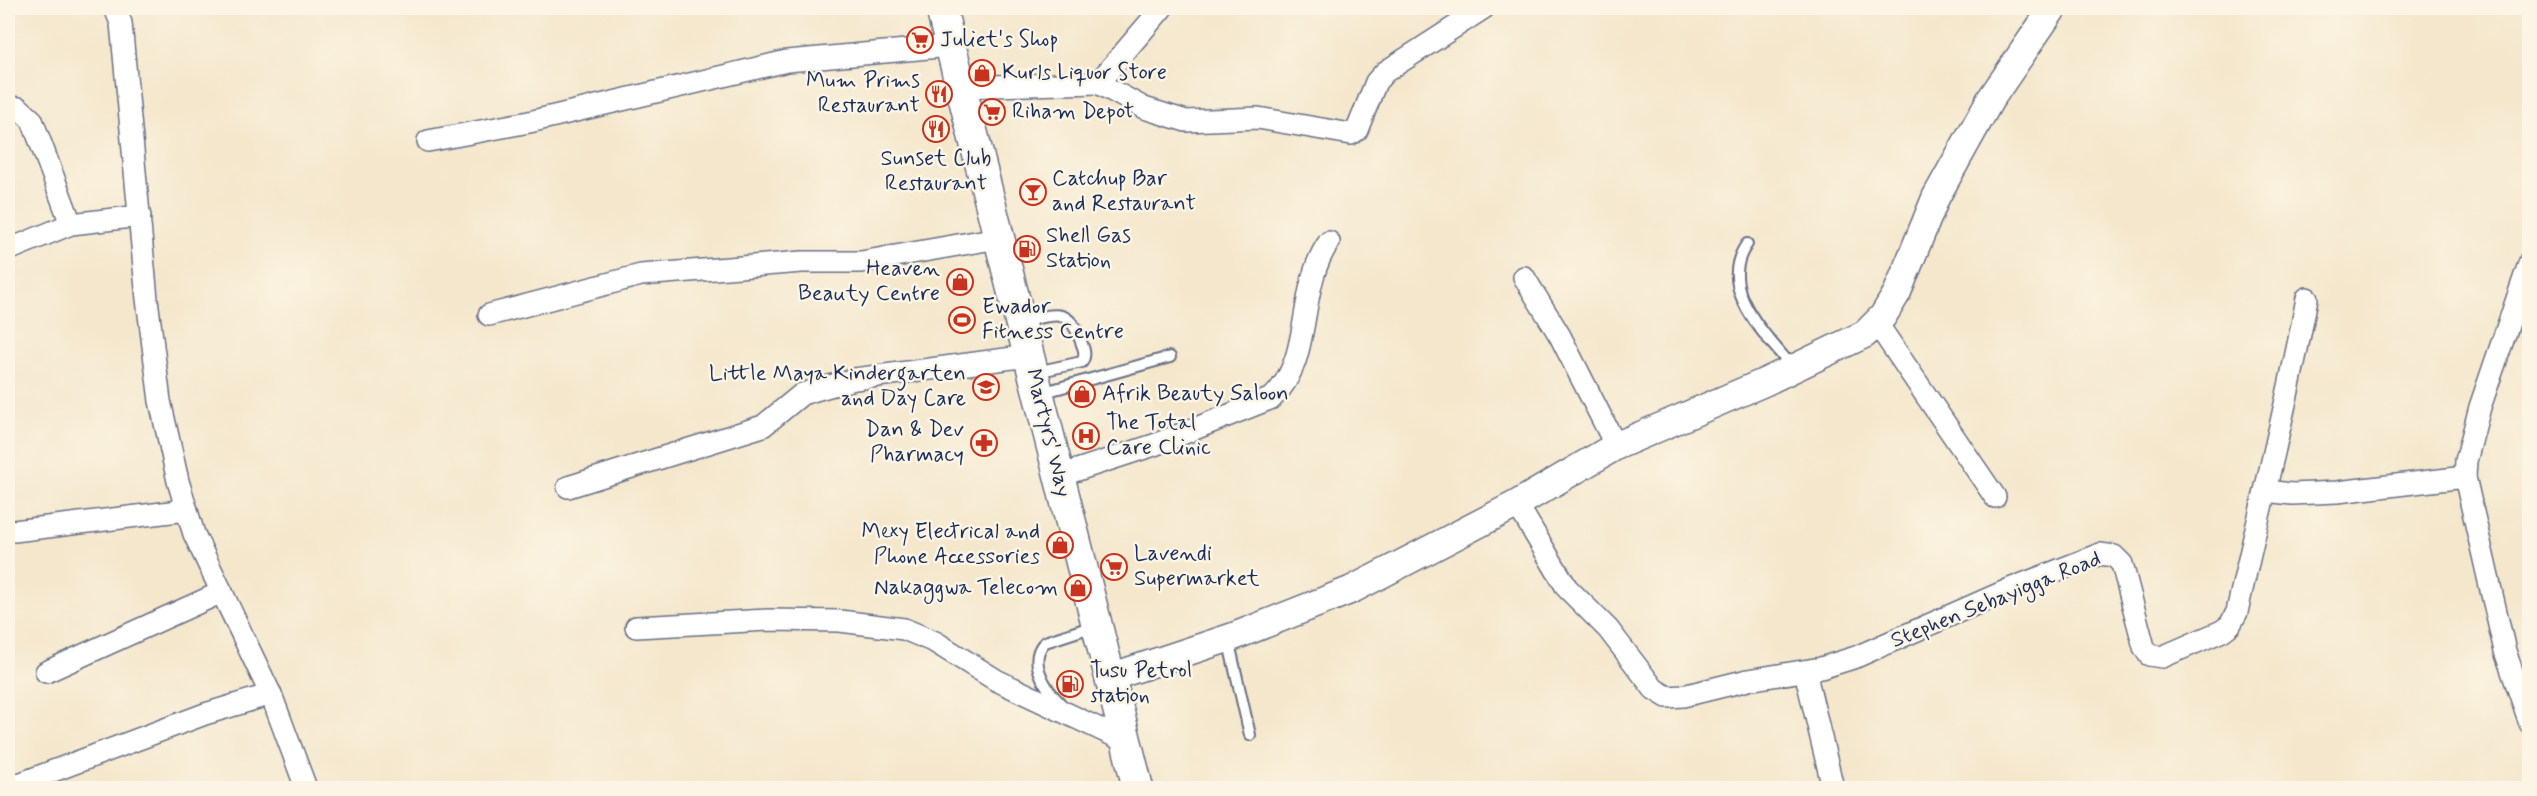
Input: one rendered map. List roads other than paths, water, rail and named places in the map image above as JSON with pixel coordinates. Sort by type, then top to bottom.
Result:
[{"type":"main road","name":"Martyrs' Way","points":[[941,8],[1138,789]]},
{"type":"street","points":[[115,8],[121,23],[160,401],[194,534],[271,694],[306,789]]},
{"type":"street","points":[[1098,83],[1162,8]]},
{"type":"street","points":[[960,87],[1098,83],[1144,108],[1186,121],[1258,118],[1351,134],[1357,130],[1376,82],[1385,72],[1484,8]]},
{"type":"street","points":[[1111,677],[1228,638],[1351,590],[1517,504],[1616,446],[1793,369],[1865,334],[1883,316],[1897,293],[1936,197],[1990,100],[2054,8]]},
{"type":"street","points":[[428,141],[539,120],[787,61],[950,46]]},
{"type":"street","points":[[8,107],[19,108],[32,120],[70,224]]},
{"type":"street","points":[[8,250],[70,224],[140,216]]},
{"type":"street","points":[[489,315],[641,275],[802,262],[861,262],[998,238]]},
{"type":"street","points":[[1059,476],[1154,445],[1272,398],[1284,387],[1293,370],[1312,282],[1329,242]]},
{"type":"street","points":[[2529,261],[2480,407],[2466,461],[2465,477],[2505,651],[2529,723]]},
{"type":"street","points":[[1524,277],[1560,336],[1616,446]]},
{"type":"street","points":[[2307,298],[2295,368],[2265,491],[2292,495],[2337,492],[2465,477]]},
{"type":"street","points":[[1876,322],[1995,497]]},
{"type":"street","points":[[568,487],[763,426],[802,394],[855,379],[1033,374]]},
{"type":"street","name":"Stephen Sebayigga Road","points":[[1517,504],[1567,588],[1608,629],[1659,694],[1667,697],[1683,696],[1856,657],[2010,589],[2107,554],[2114,556],[2122,564],[2144,647],[2149,655],[2162,657],[2210,637],[2230,625],[2237,612],[2265,491]]},
{"type":"street","points":[[14,531],[187,510]]},
{"type":"street","points":[[46,672],[222,592]]},
{"type":"street","points":[[636,627],[768,620],[840,621],[904,629],[935,642],[996,680],[1071,713],[1125,741]]},
{"type":"street","points":[[1805,670],[1833,789]]},
{"type":"street","points":[[8,788],[206,714],[271,694]]},
{"type":"lane","points":[[1747,244],[1739,254],[1736,268],[1737,289],[1768,338],[1793,369]]},
{"type":"lane","points":[[1019,321],[1062,315],[1068,317],[1074,323],[1084,353],[1082,362],[1033,374]]},
{"type":"lane","points":[[1033,374],[1170,357]]},
{"type":"lane","points":[[1071,713],[1043,685],[1037,657],[1039,648],[1045,642],[1098,625]]},
{"type":"lane","points":[[1228,638],[1250,735]]},
{"type":"place","name":"Juliet's Shop","points":[[920,40]]},
{"type":"place","name":"Kurls Liquor Store","points":[[982,73]]},
{"type":"place","name":"Mum Prims Restaurant","points":[[939,94]]},
{"type":"place","name":"Riham Depot","points":[[992,112]]},
{"type":"place","name":"Sunset Club Restaurant","points":[[936,129]]},
{"type":"place","name":"Catchup Bar and Restaurant","points":[[1033,192]]},
{"type":"place","name":"Shell Gas Station","points":[[1027,249]]},
{"type":"place","name":"Heaven Beauty Centre","points":[[960,282]]},
{"type":"place","name":"Ewador Fitness Centre","points":[[962,320]]},
{"type":"place","name":"Little Maya Kindergarten and Day Care","points":[[986,387]]},
{"type":"place","name":"Afrik Beauty Saloon","points":[[1082,394]]},
{"type":"place","name":"The Total Care Clinic","points":[[1086,436]]},
{"type":"place","name":"Dan & Dev Pharmacy","points":[[984,443]]},
{"type":"place","name":"Mexy Electrical and Phone Accessories","points":[[1060,545]]},
{"type":"place","name":"Lavendi Supermarket","points":[[1114,567]]},
{"type":"place","name":"Nakaggwa Telecom","points":[[1078,588]]},
{"type":"place","name":"Tusu Petrol station","points":[[1070,684]]}]
